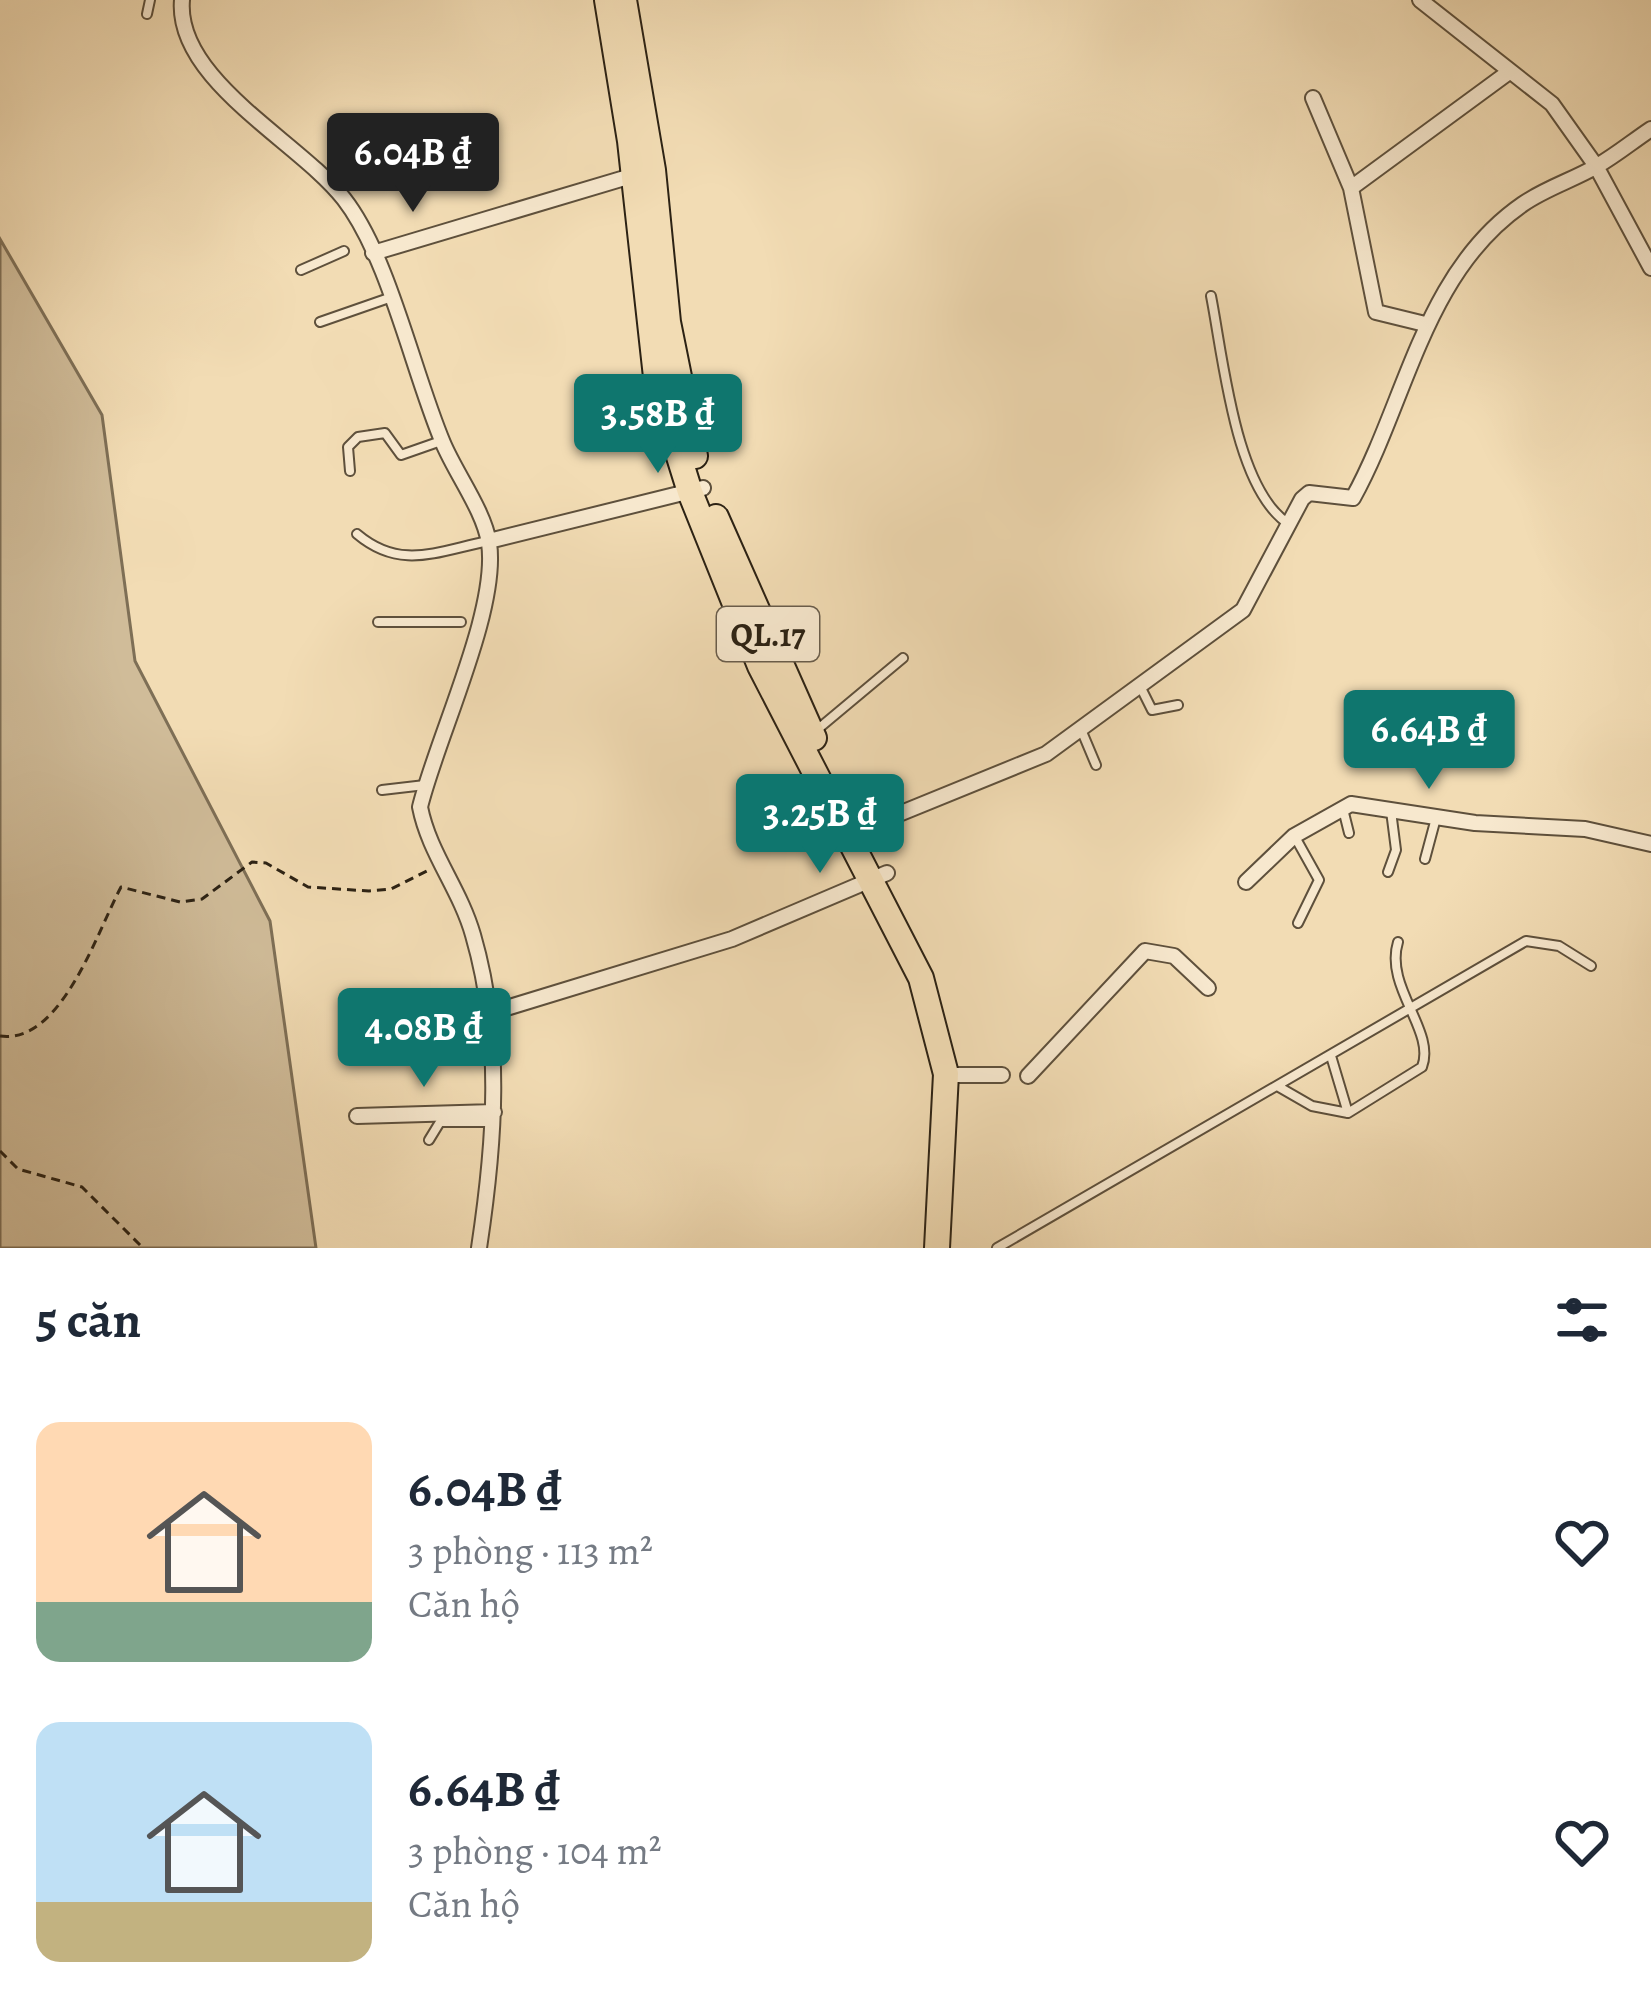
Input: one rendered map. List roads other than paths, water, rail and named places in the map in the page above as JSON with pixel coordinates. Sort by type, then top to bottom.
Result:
[{"type":"highway","points":[[607,0],[644,173]]},
{"type":"highway","name":"QL.17","points":[[624,0],[644,173],[697,490],[938,988],[956,1075],[949,1248]]},
{"type":"highway","points":[[697,490],[760,666],[880,876],[921,978],[946,1074],[937,1248]]},
{"type":"street","points":[[182,0],[187,39],[259,124],[313,162],[347,202],[442,440],[489,541],[420,807],[424,831],[473,934],[495,1043],[493,1117],[479,1248]]},
{"type":"street","points":[[1420,0],[1552,104],[1596,166],[1651,268]]},
{"type":"street","points":[[1351,188],[1509,72]]},
{"type":"street","points":[[1312,98],[1351,188],[1376,312],[1425,324]]},
{"type":"street","points":[[862,829],[1046,754],[1243,610],[1310,493],[1353,498],[1400,399],[1425,324],[1497,226],[1522,204],[1596,166],[1651,129]]},
{"type":"street","points":[[368,246],[468,224],[644,173]]},
{"type":"street","points":[[489,541],[697,490]]},
{"type":"street","points":[[1246,882],[1294,836],[1342,807],[1368,804],[1436,818],[1585,829],[1651,844]]},
{"type":"street","points":[[490,1013],[732,939],[880,876]]},
{"type":"street","points":[[1028,1076],[1145,951],[1174,956],[1208,988]]},
{"type":"street","points":[[956,1075],[1002,1075]]},
{"type":"street","points":[[357,1116],[493,1117]]},
{"type":"lane","points":[[147,14],[150,0]]},
{"type":"lane","points":[[301,270],[344,251]]},
{"type":"lane","points":[[1211,296],[1237,425],[1269,509],[1290,525]]},
{"type":"lane","points":[[320,322],[389,298]]},
{"type":"lane","points":[[350,471],[348,447],[358,437],[385,433],[401,455],[442,440]]},
{"type":"lane","points":[[357,534],[383,555],[401,558],[489,541]]},
{"type":"lane","points":[[378,622],[470,623]]},
{"type":"lane","points":[[812,734],[903,658]]},
{"type":"lane","points":[[1139,684],[1153,710],[1178,705]]},
{"type":"lane","points":[[1079,726],[1096,765]]},
{"type":"lane","points":[[382,790],[425,785]]},
{"type":"lane","points":[[1342,807],[1349,833]]},
{"type":"lane","points":[[1388,872],[1396,850],[1391,810]]},
{"type":"lane","points":[[1425,859],[1436,818]]},
{"type":"lane","points":[[1294,836],[1319,880],[1298,923]]},
{"type":"lane","points":[[998,1248],[1118,1173],[1411,1013],[1526,941],[1559,946],[1591,966]]},
{"type":"lane","points":[[1278,1086],[1312,1106],[1348,1113],[1422,1067],[1426,1058],[1394,970],[1398,942]]},
{"type":"lane","points":[[406,1037],[428,1049],[495,1043]]},
{"type":"lane","points":[[1331,1056],[1348,1113]]},
{"type":"lane","points":[[429,1140],[440,1122],[493,1117]]}]
